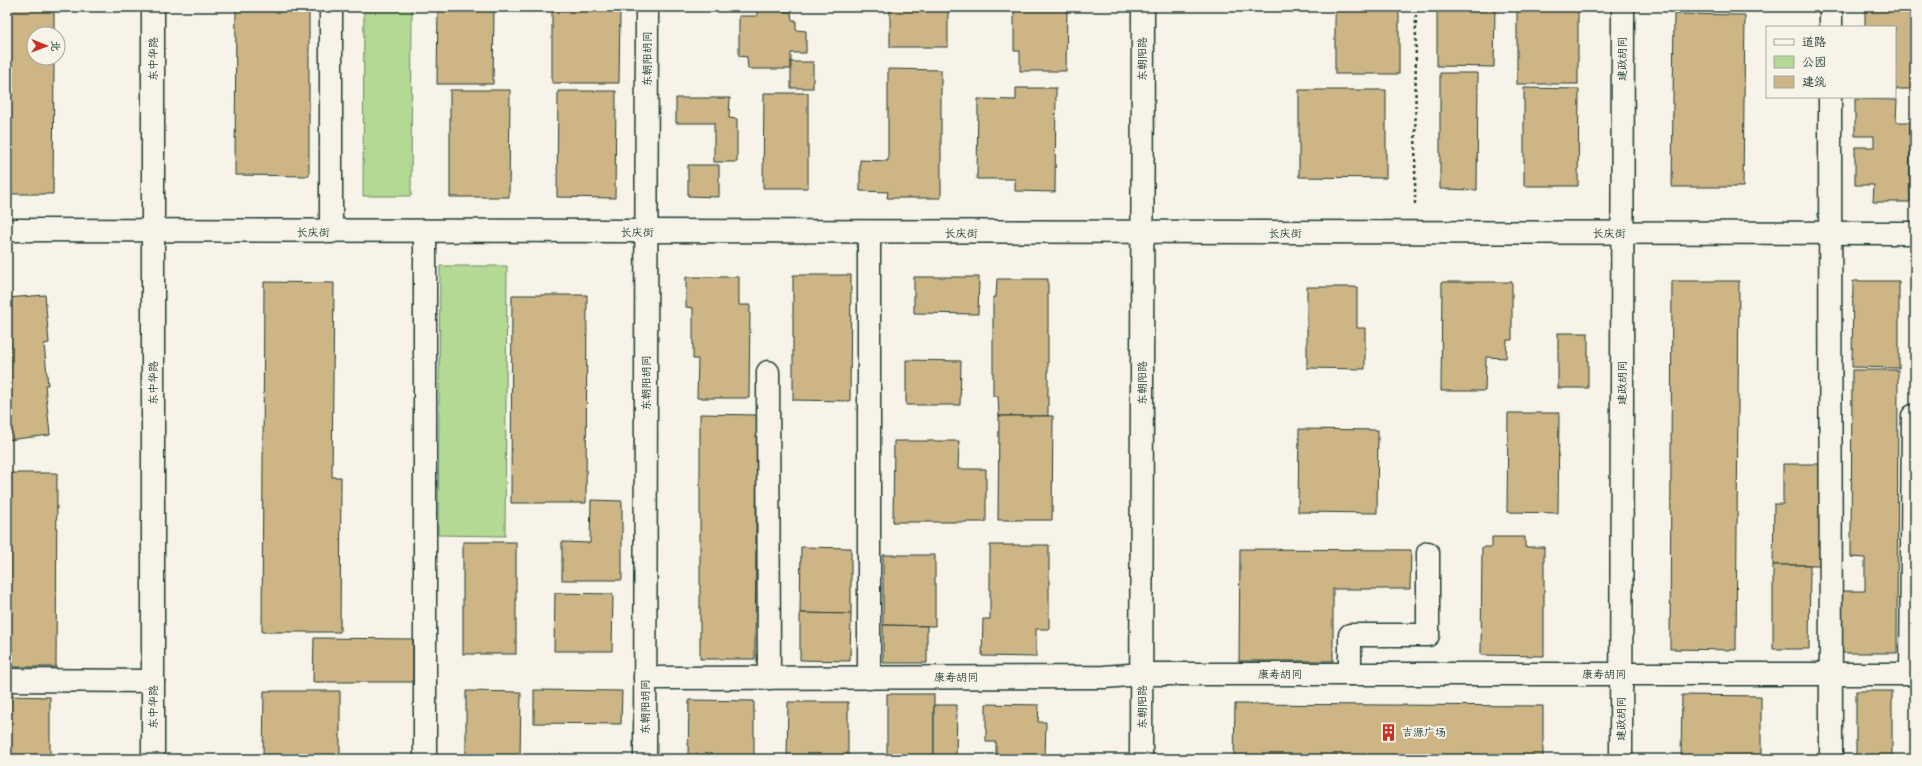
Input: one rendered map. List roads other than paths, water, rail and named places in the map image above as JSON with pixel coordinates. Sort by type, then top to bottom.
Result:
[{"type":"street","name":"东中华路","points":[[153,7],[153,759]]},
{"type":"street","points":[[331,7],[331,232]]},
{"type":"street","name":"东朝阳胡同","points":[[645,759],[647,7]]},
{"type":"street","name":"东朝阳路","points":[[1141,759],[1143,7]]},
{"type":"street","name":"建政胡同","points":[[1621,759],[1623,7]]},
{"type":"street","points":[[1831,7],[1831,26]]},
{"type":"street","points":[[1830,98],[1831,759]]},
{"type":"street","name":"长庆街","points":[[7,230],[869,233],[1915,233]]},
{"type":"street","points":[[425,232],[425,759]]},
{"type":"street","points":[[869,233],[869,678]]},
{"type":"street","points":[[768,372],[769,678]]},
{"type":"street","points":[[1913,416],[1913,674]]},
{"type":"street","points":[[1350,674],[1350,635],[1428,635],[1428,553]]},
{"type":"street","name":"康寿胡同","points":[[645,678],[1104,677],[1142,674],[1913,674]]},
{"type":"street","points":[[7,680],[153,681]]},
{"type":"place","name":"吉源广场","points":[[1389,732]]}]
